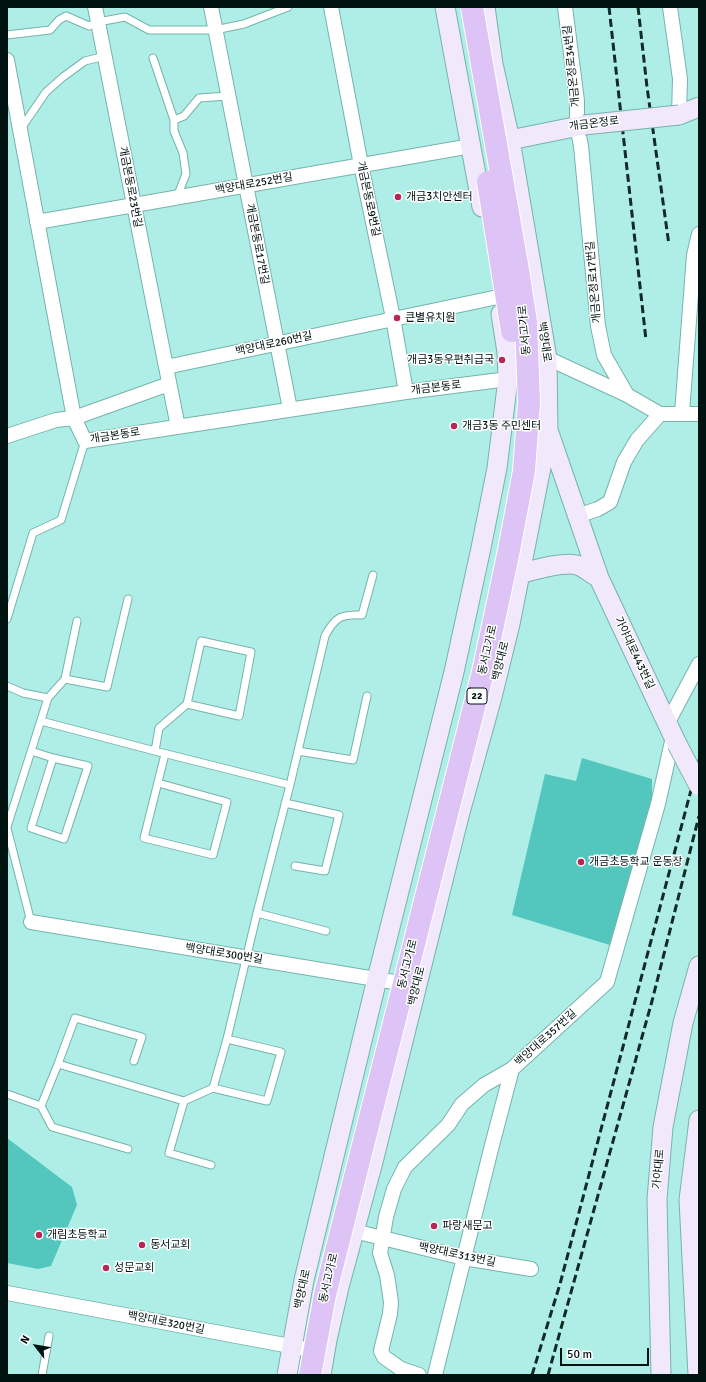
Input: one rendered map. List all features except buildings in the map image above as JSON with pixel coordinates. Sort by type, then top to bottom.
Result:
[{"type":"highway","name":"동서고가로","points":[[296,1375],[310,1296],[374,1037],[469,670],[511,461],[516,391],[512,332],[458,7]]},
{"type":"highway","name":"동서고가로","points":[[310,1375],[324,1296],[483,672],[524,471],[529,402],[526,322],[472,7]]},
{"type":"main road","name":"백양대로","points":[[287,1375],[304,1280],[377,979],[454,672],[497,468],[508,379],[507,352],[498,297],[445,7]]},
{"type":"main road","name":"백양대로","points":[[322,1375],[325,1352],[339,1287],[373,1162],[459,816],[492,697],[510,624],[548,432],[547,358],[510,140],[493,64],[485,7]]},
{"type":"main road","name":"개금온정로","points":[[679,115],[699,107]]},
{"type":"main road","name":"개금온정로","points":[[510,140],[580,125],[699,112]]},
{"type":"main road","name":"개금온정로","points":[[679,115],[699,117]]},
{"type":"main road","name":"가야대로443번길","points":[[507,352],[548,432],[599,578],[673,735],[697,779]]},
{"type":"main road","points":[[497,468],[542,466],[563,476]]},
{"type":"main road","points":[[520,574],[538,568],[578,565],[599,578]]},
{"type":"main road","name":"가야대로","points":[[661,1375],[657,1199],[663,1127],[683,1023],[699,966]]},
{"type":"main road","points":[[698,1375],[694,1217],[689,1196],[699,1120]]},
{"type":"street","name":"개금본동로23번길","points":[[95,7],[166,367]]},
{"type":"street","name":"개금본동로17번길","points":[[210,7],[290,409]]},
{"type":"street","name":"개금본동로9번길","points":[[331,7],[361,166],[393,318],[406,392]]},
{"type":"street","name":"개금온정로34번길","points":[[565,7],[580,125]]},
{"type":"street","points":[[670,7],[680,79],[679,115]]},
{"type":"street","name":"개금본동로","points":[[7,60],[74,418],[84,441],[406,392],[508,379]]},
{"type":"street","name":"개금온정로17번길","points":[[580,125],[598,326],[604,355],[627,395]]},
{"type":"street","name":"백양대로252번길","points":[[37,222],[471,146]]},
{"type":"street","points":[[682,413],[694,255],[699,234]]},
{"type":"street","name":"백양대로260번길","points":[[166,367],[498,297]]},
{"type":"street","points":[[547,358],[627,395],[660,414],[699,414]]},
{"type":"street","points":[[166,367],[178,426]]},
{"type":"street","points":[[7,436],[56,420],[74,418],[169,384]]},
{"type":"street","points":[[577,516],[598,509],[610,502],[624,462],[637,440],[660,414]]},
{"type":"street","name":"백양대로357번길","points":[[435,1375],[512,1069],[607,982],[658,804],[673,735],[699,664]]},
{"type":"street","name":"백양대로300번길","points":[[31,922],[417,986]]},
{"type":"street","points":[[419,1375],[401,1369],[384,1357],[381,1350],[390,1314],[390,1302],[388,1275],[380,1253],[386,1217],[394,1189],[405,1167],[448,1125],[462,1104],[484,1085],[512,1069]]},
{"type":"street","name":"백양대로313번길","points":[[354,1231],[464,1258],[531,1269]]},
{"type":"street","name":"백양대로320번길","points":[[7,1293],[325,1352]]},
{"type":"lane","points":[[7,35],[50,30],[59,20],[66,16],[89,26],[98,22],[126,17],[149,30],[215,30],[244,24],[288,7]]},
{"type":"lane","points":[[20,130],[46,92],[63,77],[85,62],[105,56]]},
{"type":"lane","points":[[153,58],[174,120],[174,131],[183,153],[186,174],[177,198]]},
{"type":"lane","points":[[174,120],[184,116],[199,98],[228,96]]},
{"type":"lane","points":[[7,619],[33,533],[61,520],[84,441]]},
{"type":"lane","points":[[212,1088],[227,1039],[325,636],[337,618],[347,614],[362,615],[373,575]]},
{"type":"lane","points":[[65,679],[107,687],[128,599]]},
{"type":"lane","points":[[31,922],[7,827],[48,698],[65,679],[77,621]]},
{"type":"lane","points":[[155,751],[159,728],[187,704],[201,641],[251,652],[239,716],[187,704]]},
{"type":"lane","points":[[7,686],[23,693],[48,698]]},
{"type":"lane","points":[[298,751],[353,760],[367,696]]},
{"type":"lane","points":[[41,721],[290,785]]},
{"type":"lane","points":[[31,752],[88,766],[64,839],[31,828],[53,758]]},
{"type":"lane","points":[[158,783],[227,802],[213,856],[144,838],[165,754]]},
{"type":"lane","points":[[285,803],[339,815],[325,871],[295,866]]},
{"type":"lane","points":[[257,913],[326,931]]},
{"type":"lane","points":[[41,1106],[75,1018],[142,1038],[134,1061]]},
{"type":"lane","points":[[58,1064],[184,1101],[212,1088],[267,1101],[280,1052],[227,1039]]},
{"type":"lane","points":[[7,1094],[41,1106],[52,1127],[128,1149]]},
{"type":"lane","points":[[184,1101],[169,1153],[211,1165]]},
{"type":"lane","points":[[42,1375],[49,1336]]},
{"type":"shaded area","name":"개금초등학교 운동장","points":[[582,758],[652,779],[652,809],[613,946],[512,915],[545,774],[576,781]]},
{"type":"shaded area","name":"개림초등학교","points":[[7,1138],[72,1187],[77,1205],[51,1266],[38,1269],[7,1263]]},
{"type":"railway","points":[[609,7],[646,340]]},
{"type":"railway","points":[[638,7],[647,87],[669,245]]},
{"type":"railway","points":[[532,1375],[560,1284],[699,760]]},
{"type":"railway","points":[[548,1375],[652,1001],[699,816]]},
{"type":"place","name":"개금3치안센터","points":[[398,197]]},
{"type":"place","name":"큰별유치원","points":[[397,318]]},
{"type":"place","name":"개금3동우편취급국","points":[[502,360]]},
{"type":"place","name":"개금3동 주민센터","points":[[454,426]]},
{"type":"place","name":"개금초등학교 운동장","points":[[581,862]]},
{"type":"place","name":"파랑새문고","points":[[434,1226]]},
{"type":"place","name":"개림초등학교","points":[[39,1235]]},
{"type":"place","name":"동서교회","points":[[142,1245]]},
{"type":"place","name":"성문교회","points":[[106,1268]]}]
